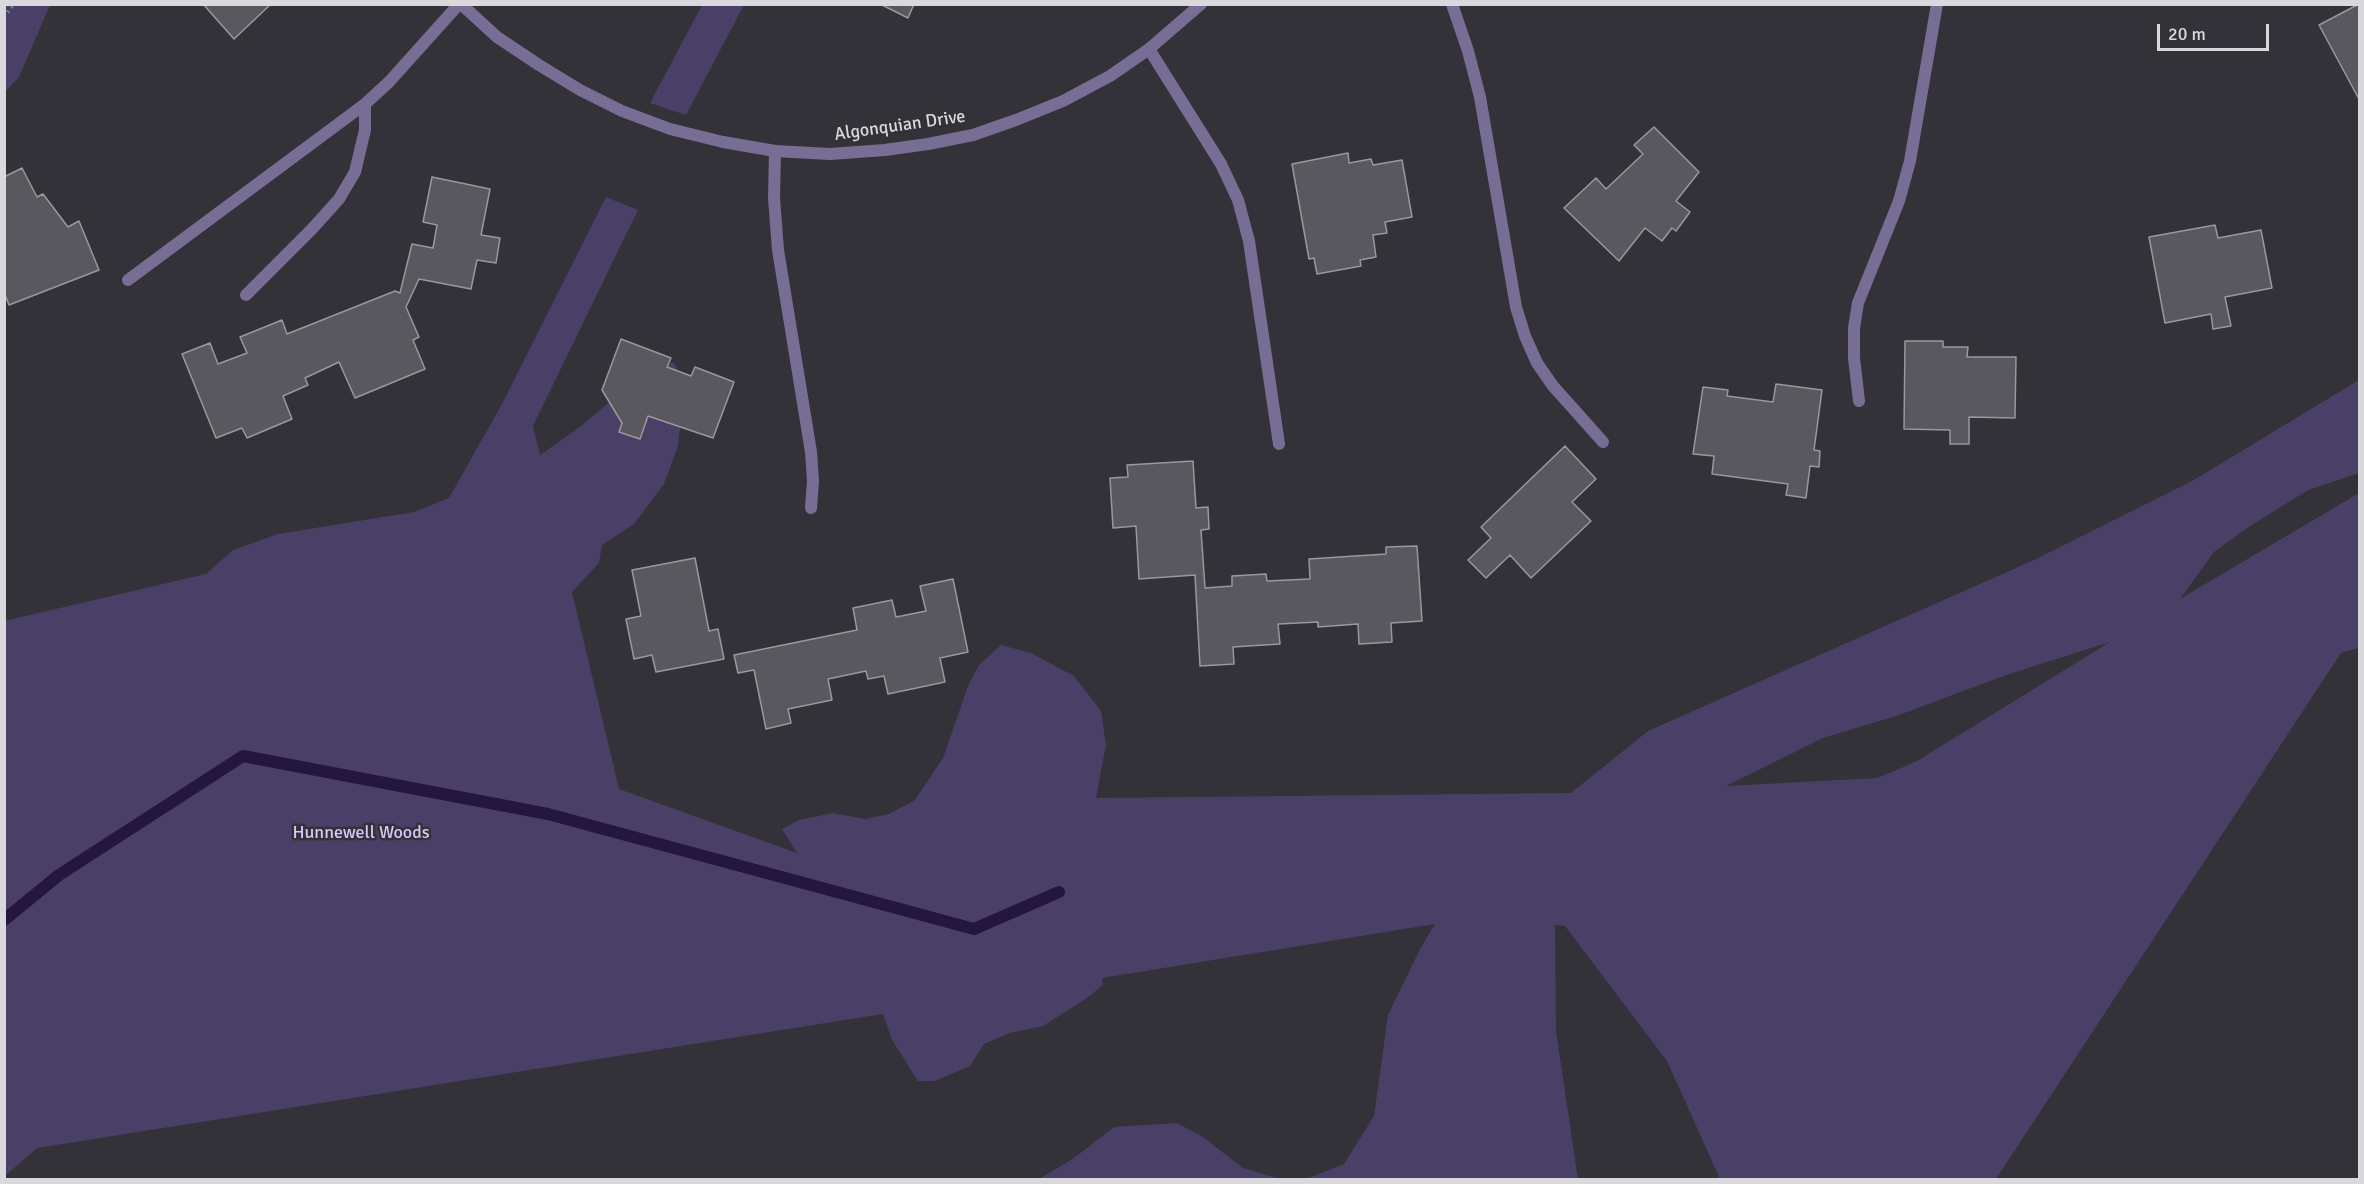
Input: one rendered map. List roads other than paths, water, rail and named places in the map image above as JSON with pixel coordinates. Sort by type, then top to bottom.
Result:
[{"type":"street","points":[[128,280],[365,104],[389,82],[460,4]]},
{"type":"street","name":"Algonquian Drive","points":[[460,4],[497,37],[539,65],[580,90],[622,111],[670,129],[723,142],[775,151],[830,154],[885,150],[973,135],[1063,101],[1110,76],[1149,49],[1201,4]]},
{"type":"street","points":[[1452,4],[1480,97],[1516,307],[1525,336],[1537,363],[1553,386],[1603,442]]},
{"type":"street","points":[[1859,401],[1854,358],[1854,328],[1857,311],[1899,201],[1910,161],[1937,4]]},
{"type":"street","points":[[1149,49],[1221,164],[1238,200],[1250,241],[1279,444]]},
{"type":"street","points":[[246,295],[339,199],[355,172],[365,130],[365,104]]},
{"type":"street","points":[[775,151],[774,198],[778,250],[811,452],[811,508]]},
{"type":"waterway","points":[[4,920],[59,875],[243,756],[548,814],[974,929],[1059,892]]},
{"type":"park label","name":"Hunnewell Woods","points":[[361,833]]}]
